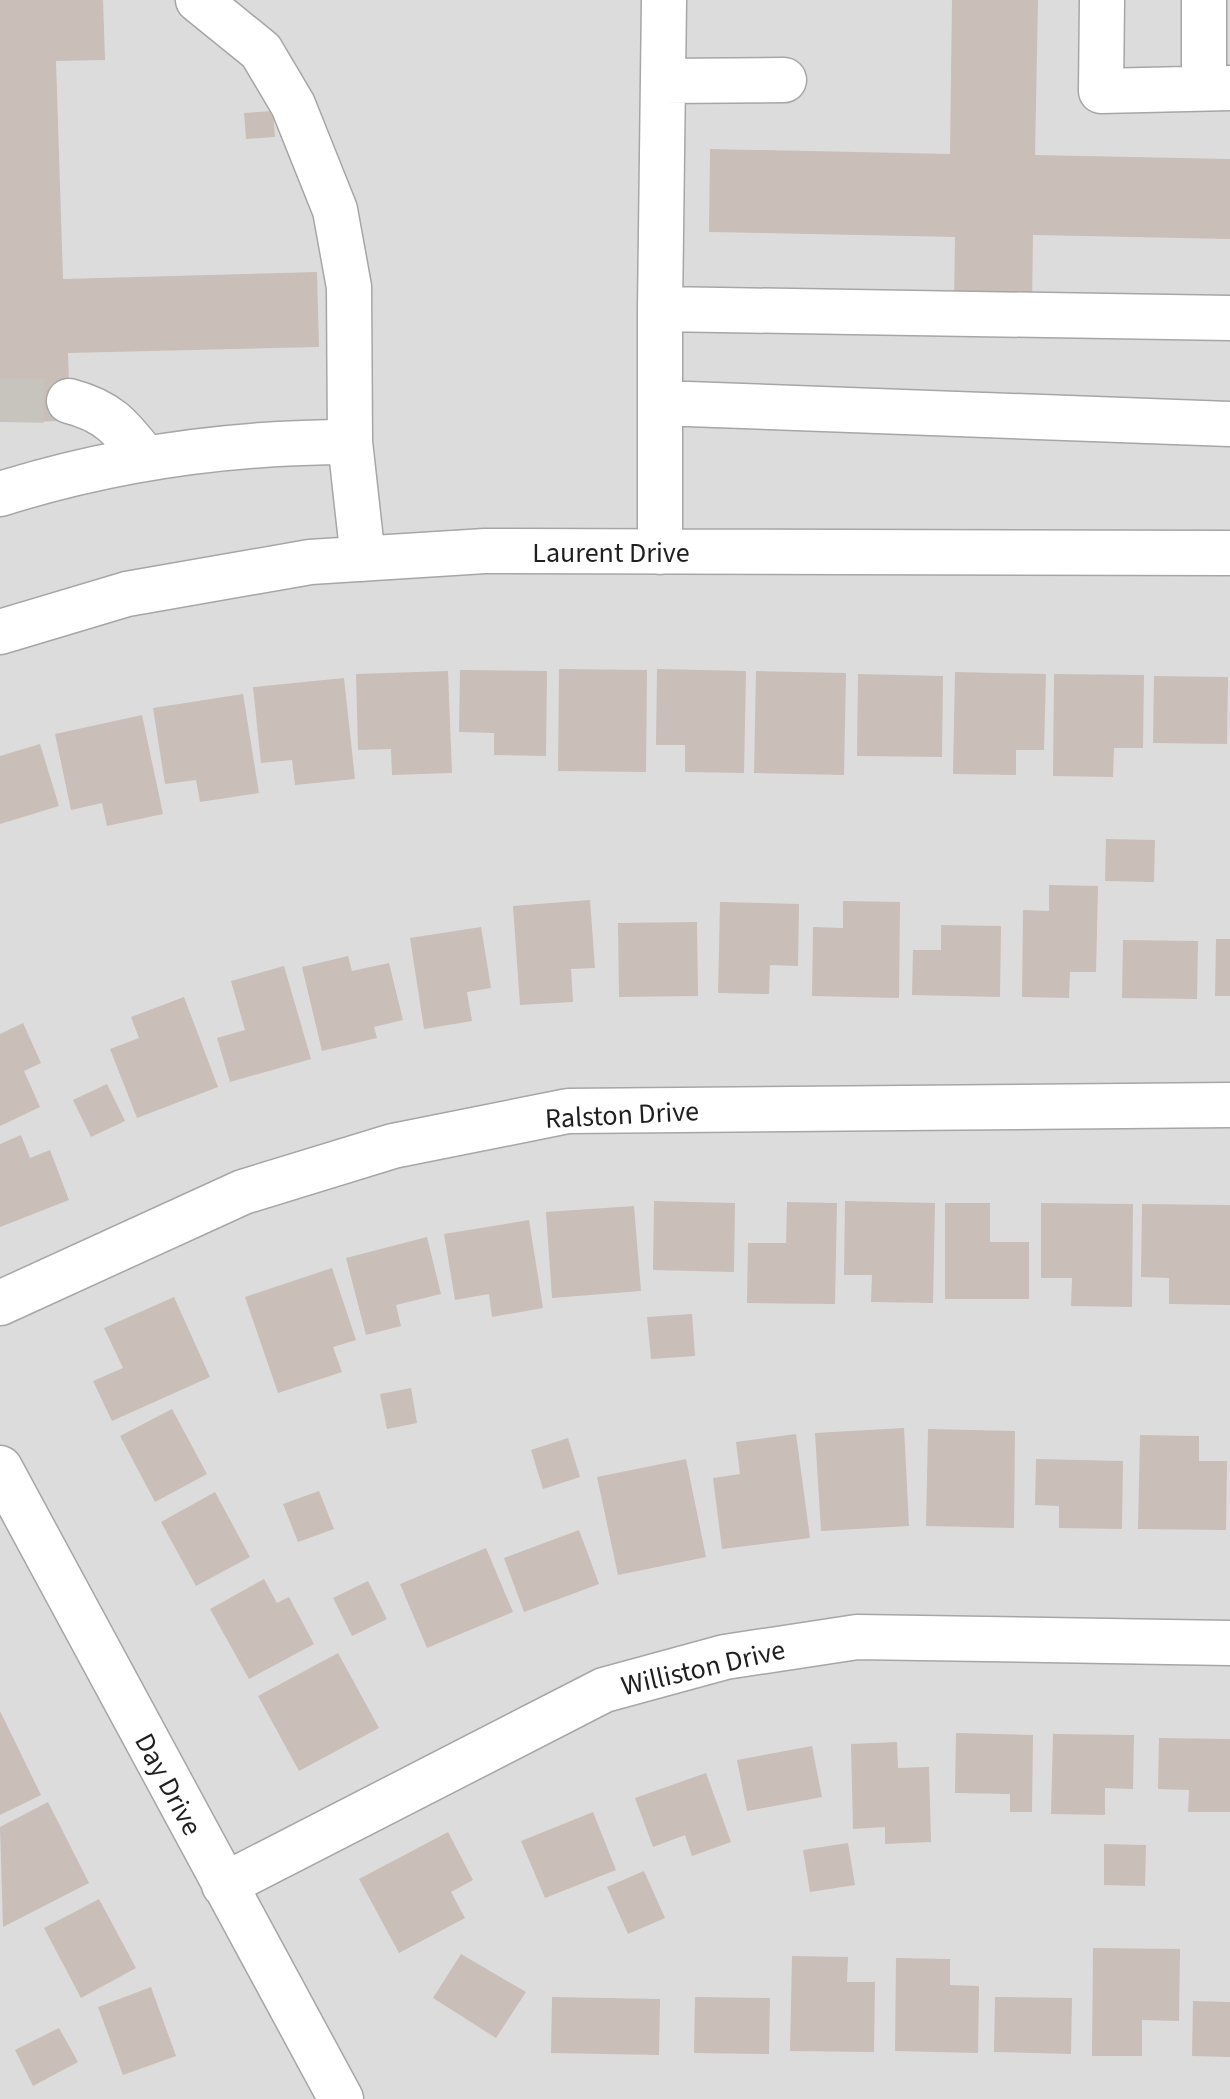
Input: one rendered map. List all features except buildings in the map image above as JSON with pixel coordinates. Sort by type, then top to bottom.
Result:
[{"type":"street","points":[[198,0],[261,51],[293,105],[335,210],[349,287],[350,442],[363,559]]},
{"type":"street","points":[[660,552],[664,0]]},
{"type":"street","points":[[1102,0],[1101,91],[1217,88],[1204,0]]},
{"type":"street","points":[[663,81],[784,80]]},
{"type":"street","points":[[660,309],[1230,318]]},
{"type":"street","points":[[69,401],[95,407],[122,428],[145,458]]},
{"type":"street","points":[[660,403],[1230,424]]},
{"type":"street","points":[[0,494],[67,473],[145,458],[290,442],[350,442]]},
{"type":"street","name":"Laurent Drive","points":[[0,632],[127,594],[310,562],[485,551],[1230,553]]},
{"type":"street","name":"Ralston Drive","points":[[0,1303],[243,1192],[393,1146],[568,1111],[1230,1105]]},
{"type":"street","name":"Day Drive","points":[[0,1468],[341,2099]]},
{"type":"street","name":"Williston Drive","points":[[224,1885],[604,1690],[725,1657],[857,1637],[1230,1643]]},
{"type":"shaded area","points":[[0,0],[1230,0],[1230,2099],[0,2099]]},
{"type":"tunnel","points":[[0,400],[69,401]]}]
